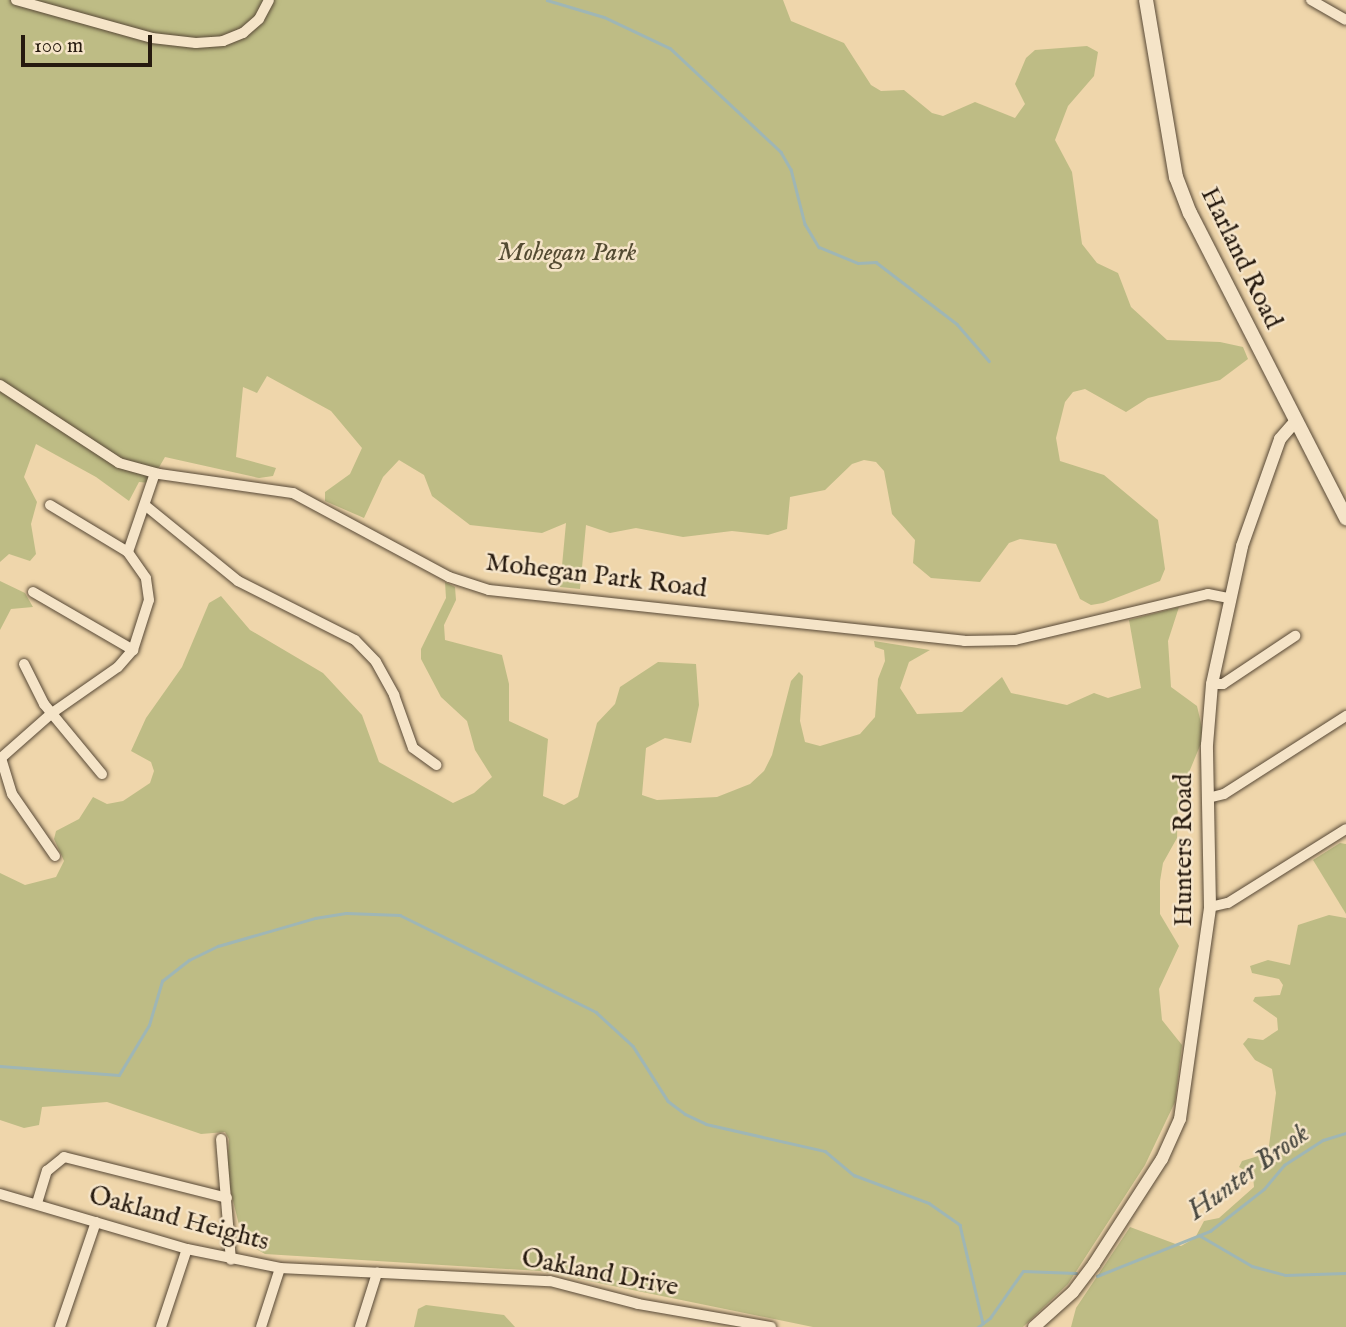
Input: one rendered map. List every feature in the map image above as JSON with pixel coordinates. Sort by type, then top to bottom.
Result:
[{"type":"main road","name":"Harland Road","points":[[1146,0],[1176,177],[1212,259],[1346,518]]},
{"type":"street","points":[[16,0],[152,38],[196,43],[223,41],[243,33],[259,19],[269,0]]},
{"type":"street","points":[[1311,0],[1346,20]]},
{"type":"street","name":"Mohegan Park Road","points":[[0,385],[108,458],[155,473],[298,495],[449,577],[489,590],[964,641],[1015,640],[1208,594],[1228,598]]},
{"type":"street","name":"Hunters Road","points":[[1034,1327],[1073,1292],[1094,1264],[1162,1159],[1180,1119],[1210,907],[1208,798],[1212,684],[1228,598],[1262,486],[1280,439],[1295,422]]},
{"type":"street","points":[[128,552],[146,506],[155,473]]},
{"type":"street","points":[[50,505],[128,552],[146,578],[149,600],[133,650],[118,667],[52,713],[1,758],[12,794],[55,856]]},
{"type":"street","points":[[146,506],[238,581],[355,640],[376,662],[394,695],[413,748],[436,765]]},
{"type":"street","points":[[33,592],[133,650]]},
{"type":"street","points":[[1212,684],[1223,684],[1295,636]]},
{"type":"street","points":[[23,664],[52,713],[102,775]]},
{"type":"street","points":[[1208,798],[1224,794],[1346,716]]},
{"type":"street","points":[[1210,907],[1228,903],[1346,829]]},
{"type":"street","points":[[221,1139],[231,1260]]},
{"type":"street","points":[[37,1203],[47,1171],[64,1157],[227,1198]]},
{"type":"street","name":"Oakland Heights","points":[[1,1197],[37,1203],[231,1260],[279,1268],[377,1273]]},
{"type":"street","points":[[60,1327],[96,1222]]},
{"type":"street","points":[[161,1327],[187,1249]]},
{"type":"street","points":[[261,1327],[279,1268]]},
{"type":"street","points":[[360,1327],[377,1273]]},
{"type":"street","name":"Oakland Drive","points":[[377,1273],[550,1281],[638,1304],[771,1327]]},
{"type":"green space","name":"Mohegan Park","points":[[0,0],[783,0],[791,21],[844,43],[871,85],[881,91],[904,90],[932,113],[943,116],[975,102],[1015,118],[1025,104],[1015,84],[1026,58],[1035,50],[1087,46],[1098,52],[1094,76],[1068,106],[1055,140],[1072,172],[1082,244],[1097,263],[1118,273],[1131,307],[1167,340],[1220,342],[1243,347],[1248,359],[1220,380],[1148,398],[1126,412],[1085,389],[1073,392],[1065,402],[1056,438],[1060,461],[1104,475],[1158,520],[1165,569],[1160,581],[1091,605],[1080,599],[1056,544],[1020,539],[1009,543],[980,582],[931,578],[913,563],[915,540],[892,514],[884,471],[876,462],[864,460],[852,464],[825,490],[790,497],[787,529],[768,535],[732,531],[683,537],[636,528],[610,533],[586,525],[580,589],[560,587],[566,523],[542,533],[470,525],[432,496],[424,475],[399,460],[383,477],[364,518],[325,501],[325,492],[350,474],[362,448],[331,411],[267,376],[257,393],[243,387],[236,457],[276,468],[273,476],[259,478],[165,457],[150,483],[139,482],[129,501],[96,477],[36,444],[24,477],[37,502],[31,524],[36,554],[30,561],[9,554],[0,562]]},
{"type":"green space","points":[[0,581],[25,593],[33,607],[11,609],[0,630]]},
{"type":"green space","points":[[445,582],[455,587],[456,600],[444,625],[445,640],[502,655],[509,684],[509,721],[548,739],[543,796],[564,805],[578,797],[597,723],[615,704],[620,687],[658,662],[696,664],[699,705],[691,743],[665,738],[646,748],[642,795],[657,800],[717,797],[750,784],[764,771],[772,755],[791,681],[799,672],[803,676],[800,721],[805,742],[820,746],[860,734],[875,717],[878,679],[885,661],[884,650],[875,647],[874,641],[930,650],[909,662],[900,688],[917,714],[962,712],[1002,677],[1011,693],[1067,705],[1094,693],[1108,698],[1141,688],[1129,620],[1179,607],[1168,641],[1171,687],[1197,706],[1204,736],[1178,799],[1177,838],[1163,863],[1160,881],[1160,914],[1179,946],[1159,989],[1162,1020],[1182,1045],[1175,1102],[1145,1165],[1068,1284],[1023,1327],[813,1327],[540,1271],[265,1254],[251,1246],[239,1225],[227,1176],[229,1139],[225,1132],[201,1134],[107,1102],[42,1107],[39,1125],[24,1128],[0,1120],[0,873],[25,885],[56,877],[64,861],[54,839],[56,831],[79,819],[93,797],[107,804],[123,801],[150,783],[154,771],[151,762],[131,751],[146,718],[182,667],[209,603],[221,596],[250,630],[323,673],[362,715],[379,762],[453,803],[474,793],[492,777],[475,750],[467,721],[441,697],[421,659],[421,649],[446,598]]},
{"type":"green space","points":[[1340,843],[1346,844],[1346,914],[1313,860]]},
{"type":"green space","points":[[1329,915],[1346,918],[1346,1327],[1071,1327],[1076,1308],[1130,1227],[1181,1246],[1195,1238],[1204,1221],[1219,1218],[1254,1187],[1253,1175],[1239,1167],[1242,1161],[1268,1153],[1276,1093],[1272,1069],[1255,1060],[1243,1044],[1248,1038],[1263,1040],[1278,1030],[1277,1018],[1253,1001],[1255,997],[1280,995],[1283,985],[1279,979],[1252,973],[1250,966],[1268,960],[1290,965],[1298,925]]},
{"type":"green space","points":[[426,1305],[504,1315],[515,1327],[414,1327],[418,1309]]},
{"type":"waterway","points":[[547,0],[604,17],[670,48],[781,152],[791,169],[805,224],[819,247],[858,263],[876,262],[957,324],[989,361]]},
{"type":"waterway","points":[[0,1066],[119,1075],[149,1025],[162,981],[189,960],[218,946],[315,918],[346,913],[400,915],[596,1012],[633,1046],[668,1101],[685,1114],[706,1124],[825,1151],[854,1175],[929,1203],[960,1225],[983,1323]]},
{"type":"waterway","name":"Hunter Brook","points":[[1097,1276],[1210,1231],[1264,1189],[1284,1165],[1323,1140],[1346,1133]]},
{"type":"waterway","points":[[1199,1235],[1252,1266],[1285,1275],[1346,1273]]},
{"type":"waterway","name":"Hunter Brook","points":[[978,1327],[990,1318],[1023,1271],[1076,1273]]}]
